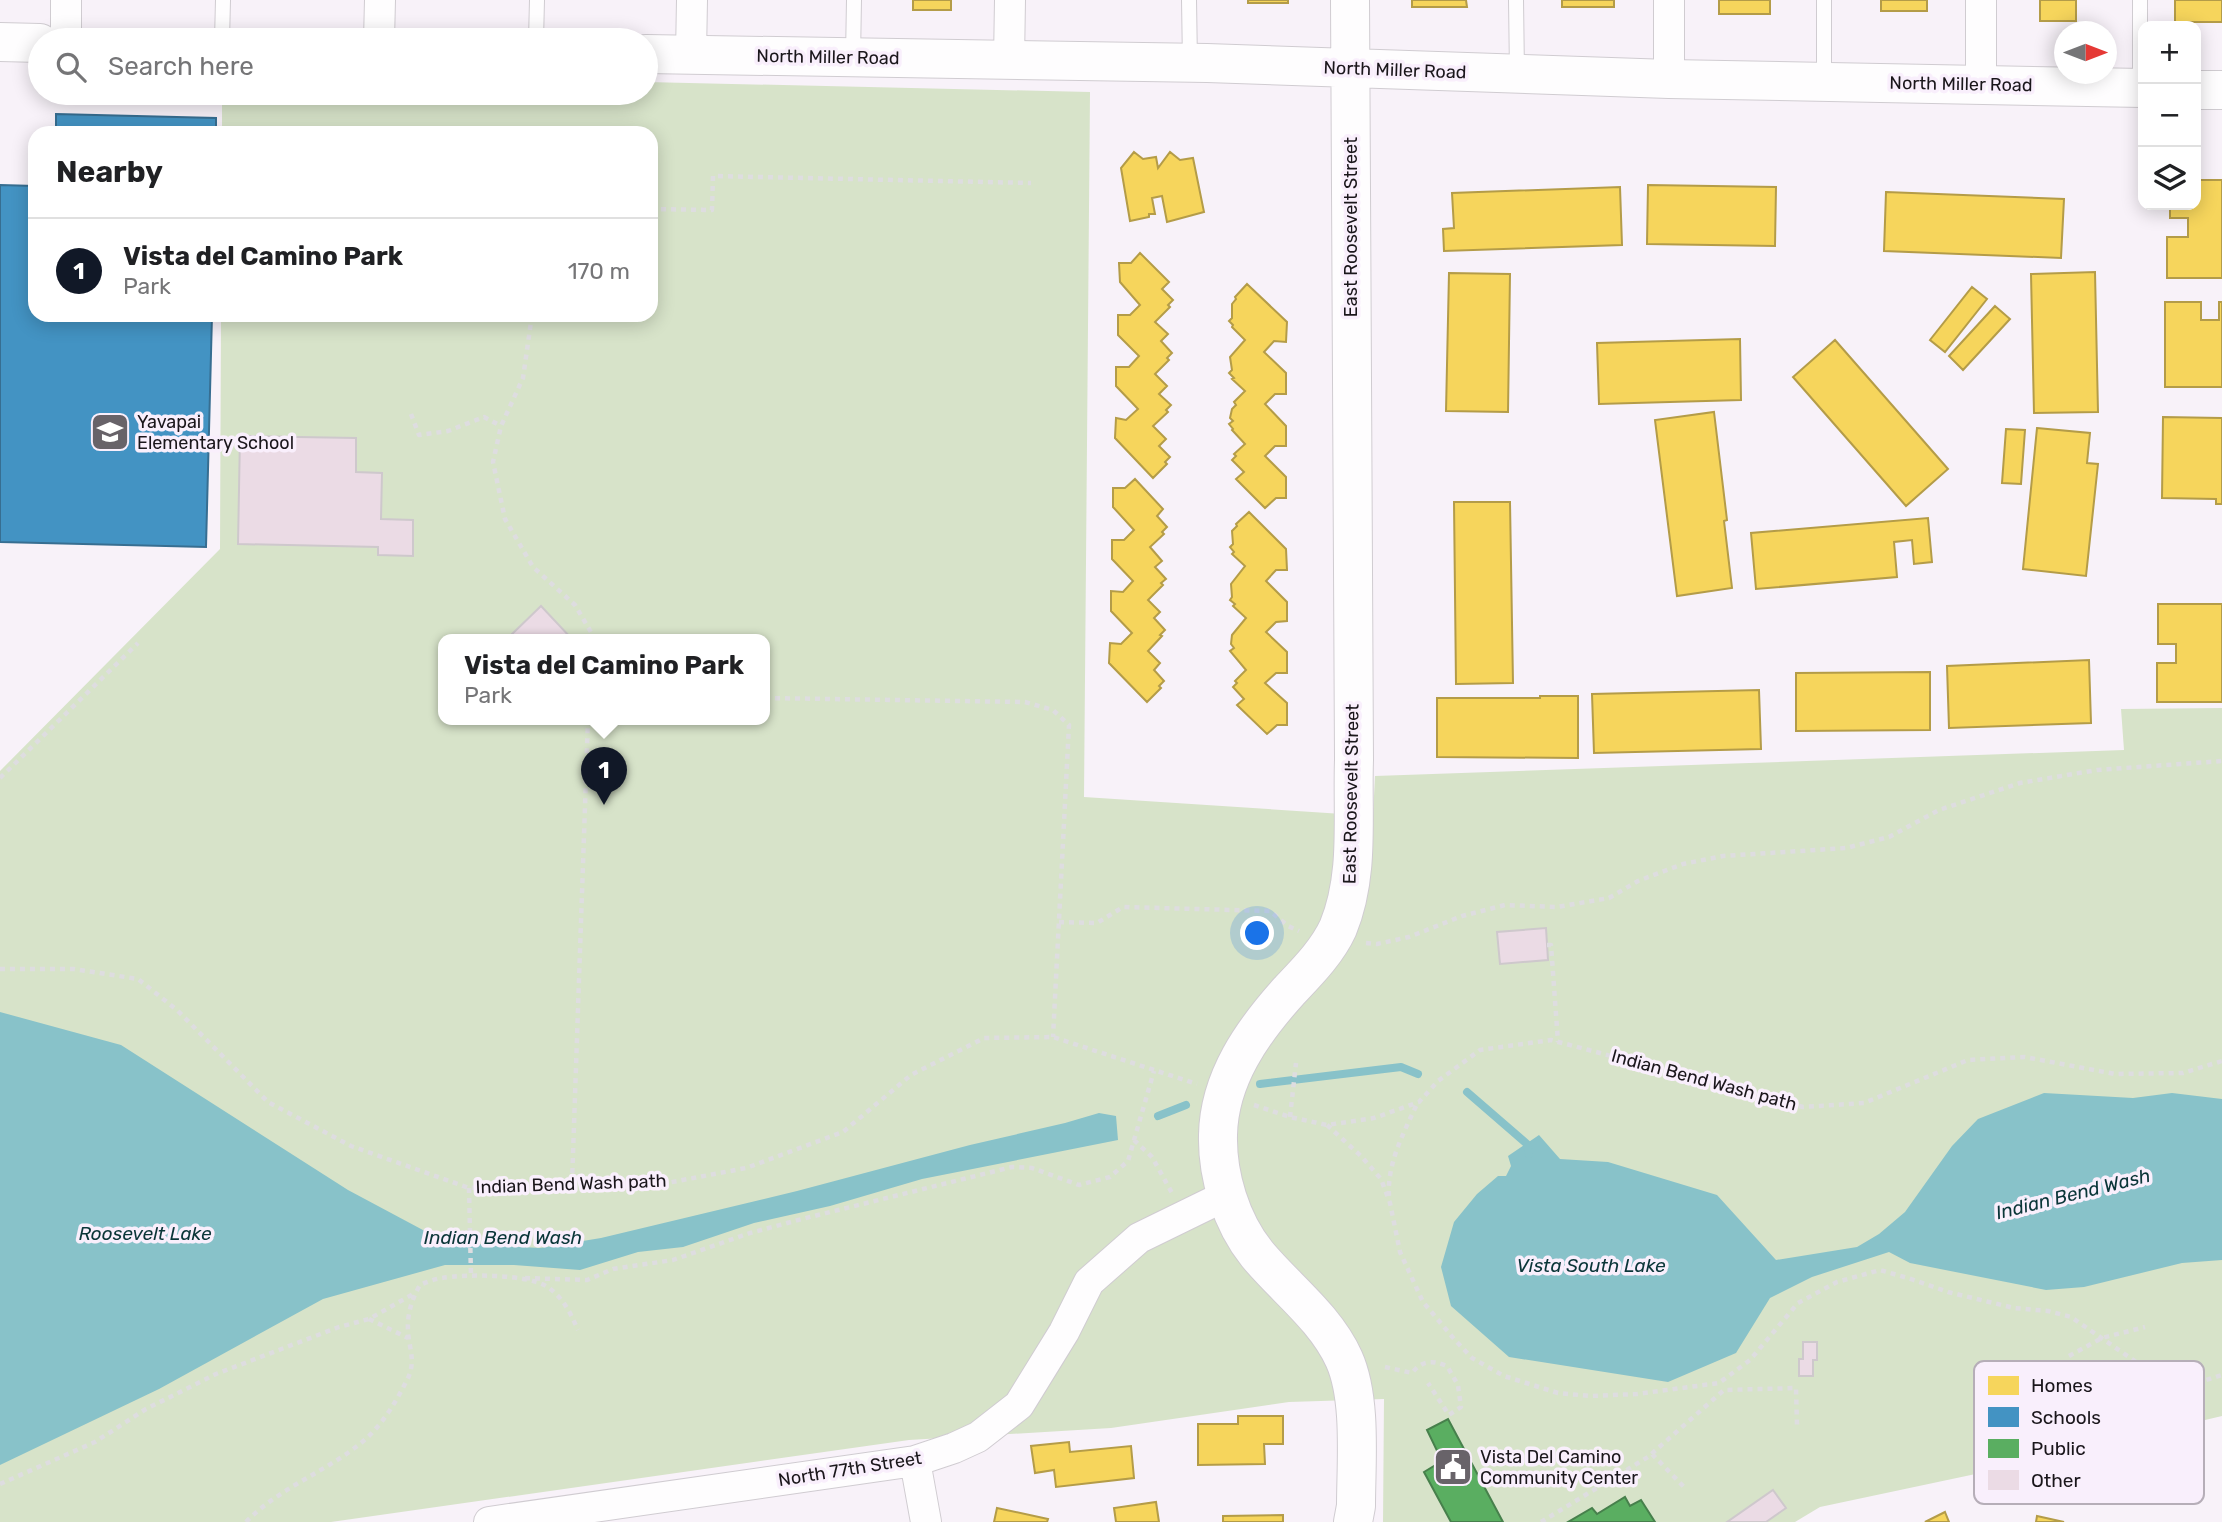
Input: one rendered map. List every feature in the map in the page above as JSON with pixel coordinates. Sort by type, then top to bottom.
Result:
[{"type":"street","points":[[66,0],[66,28]]},
{"type":"street","points":[[379,28],[380,0]]},
{"type":"street","points":[[691,54],[692,0]]},
{"type":"street","points":[[1009,60],[1010,0]]},
{"type":"street","name":"East Roosevelt Street","points":[[1350,0],[1353,863],[1345,906],[1337,930],[1325,951],[1257,1030],[1231,1073],[1224,1093],[1218,1135],[1227,1195],[1237,1224],[1255,1252],[1307,1307],[1344,1358],[1353,1383],[1355,1408],[1356,1517]]},
{"type":"street","points":[[1669,0],[1669,79]]},
{"type":"street","points":[[1981,0],[1981,85]]},
{"type":"street","points":[[0,42],[28,43]]},
{"type":"street","name":"North Miller Road","points":[[658,54],[1190,63],[1669,79],[2138,88]]},
{"type":"street","points":[[2201,90],[2222,90]]},
{"type":"street","name":"North 77th Street","points":[[489,1522],[599,1515],[915,1461],[954,1448],[978,1437],[1019,1405],[1064,1332],[1089,1282],[1139,1238],[1227,1195]]},
{"type":"street","points":[[915,1461],[926,1522]]},
{"type":"lane","points":[[222,28],[223,0]]},
{"type":"lane","points":[[536,28],[537,0]]},
{"type":"lane","points":[[853,0],[853,57]]},
{"type":"lane","points":[[1189,0],[1190,63]]},
{"type":"lane","points":[[1516,0],[1517,74]]},
{"type":"lane","points":[[1824,0],[1824,82]]},
{"type":"lane","points":[[2140,0],[2142,84]]},
{"type":"path","points":[[658,209],[712,210],[713,176],[1031,183]]},
{"type":"path","points":[[531,322],[523,378],[502,426],[492,462],[505,519],[533,567],[575,605],[592,634]]},
{"type":"path","points":[[411,414],[419,435],[448,431],[484,417],[502,426]]},
{"type":"path","points":[[0,778],[138,643]]},
{"type":"path","points":[[770,698],[1025,702],[1053,710],[1069,725],[1053,1037]]},
{"type":"path","points":[[572,1183],[588,725]]},
{"type":"path","points":[[1059,922],[1097,923],[1123,906],[1270,911],[1288,926],[1308,935],[1330,940],[1377,944],[1409,937],[1462,916],[1505,905],[1557,907],[1609,898],[1638,881],[1683,864],[1723,856],[1846,848],[1889,837],[1939,810],[2020,783],[2097,770],[2222,761]]},
{"type":"path","points":[[1547,945],[1551,945],[1558,1042]]},
{"type":"path","name":"Indian Bend Wash path","points":[[0,969],[74,969],[138,979],[177,1010],[268,1102],[351,1146],[469,1188],[572,1183],[667,1183],[746,1168],[844,1132],[911,1075],[984,1038],[1053,1037],[1208,1087]]},
{"type":"path","name":"Indian Bend Wash path","points":[[1250,1104],[1327,1125],[1374,1118],[1419,1102],[1438,1081],[1480,1050],[1551,1040],[1803,1107],[1864,1103],[1968,1060],[2025,1057],[2115,1074],[2183,1073],[2222,1061]]},
{"type":"path","points":[[1290,1117],[1296,1063]]},
{"type":"path","points":[[246,1522],[262,1506],[294,1484],[330,1465],[362,1442],[388,1415],[409,1375],[413,1356],[408,1330],[411,1301],[421,1285],[440,1278],[471,1276],[587,1280],[613,1269],[673,1260],[763,1230],[1012,1167],[1032,1168],[1079,1185],[1110,1177],[1128,1161],[1154,1071]]},
{"type":"path","points":[[1419,1102],[1394,1157],[1388,1183],[1400,1252],[1423,1302],[1472,1357],[1504,1376],[1558,1393],[1590,1396],[1637,1394],[1718,1383],[1750,1360],[1798,1304],[1837,1282],[1880,1270],[2000,1305],[2071,1317],[2135,1361]]},
{"type":"path","points":[[1327,1125],[1361,1156],[1381,1179],[1390,1203]]},
{"type":"path","points":[[1134,1140],[1152,1157],[1175,1197]]},
{"type":"path","points":[[469,1188],[471,1276]]},
{"type":"path","points":[[525,1278],[545,1286],[566,1304],[578,1330]]},
{"type":"path","points":[[0,1484],[96,1442],[146,1409],[216,1374],[338,1327],[369,1319],[415,1293]]},
{"type":"path","points":[[369,1319],[409,1338]]},
{"type":"path","points":[[2069,1356],[2102,1338],[2145,1327]]},
{"type":"path","points":[[1385,1367],[1412,1373],[1418,1365],[1428,1362],[1447,1366],[1458,1385],[1461,1407],[1449,1415],[1429,1383]]},
{"type":"path","points":[[2204,1380],[2222,1375]]},
{"type":"path","points":[[1541,1522],[1652,1454],[1724,1390],[1796,1388],[1797,1425]]},
{"type":"path","points":[[1652,1454],[1685,1488]]},
{"type":"green space","points":[[658,82],[1090,92],[1084,797],[1373,816],[1375,776],[2124,750],[2121,709],[2222,708],[2222,1416],[2204,1420],[2204,1361],[1974,1361],[1974,1474],[1820,1507],[1795,1522],[1383,1522],[1384,1399],[1289,1402],[1111,1428],[909,1440],[331,1522],[0,1522],[0,771],[220,549],[221,322],[658,322],[658,126],[222,126],[222,105],[658,105]]},
{"type":"water","name":"Roosevelt Lake","points":[[0,1012],[121,1045],[348,1190],[436,1237],[486,1245],[540,1248],[601,1238],[797,1191],[1099,1113],[1116,1116],[1118,1140],[922,1179],[830,1206],[754,1223],[683,1247],[638,1252],[580,1270],[514,1265],[445,1265],[323,1299],[159,1389],[0,1465]]},
{"type":"water","name":"Vista South Lake","points":[[2044,1093],[2133,1098],[2172,1093],[2222,1099],[2222,1260],[2182,1263],[2084,1287],[2046,1290],[1910,1263],[1889,1252],[1812,1277],[1770,1298],[1736,1353],[1668,1382],[1509,1357],[1451,1306],[1441,1267],[1454,1222],[1477,1194],[1498,1176],[1506,1176],[1511,1166],[1508,1156],[1539,1135],[1560,1159],[1608,1162],[1717,1195],[1776,1260],[1857,1247],[1879,1234],[1905,1212],[1952,1146],[1978,1119]]},
{"type":"building: Homes","points":[[913,0],[951,0],[951,10],[913,10]]},
{"type":"building: Homes","points":[[1248,0],[1288,0],[1288,3],[1248,3]]},
{"type":"building: Homes","points":[[1412,0],[1466,0],[1467,7],[1412,7]]},
{"type":"building: Homes","points":[[1562,0],[1614,0],[1614,7],[1562,7]]},
{"type":"building: Homes","points":[[1719,0],[1770,0],[1770,14],[1719,14]]},
{"type":"building: Homes","points":[[1881,0],[1927,0],[1927,11],[1881,11]]},
{"type":"building: Homes","points":[[2040,0],[2076,0],[2076,21],[2040,21]]},
{"type":"building: Homes","points":[[2175,0],[2222,0],[2222,22],[2175,21]]},
{"type":"building: Homes","points":[[1134,152],[1143,159],[1156,157],[1158,168],[1170,152],[1180,160],[1193,158],[1204,212],[1167,222],[1162,196],[1152,198],[1155,214],[1130,221],[1121,168]]},
{"type":"building: Homes","points":[[2201,180],[2222,180],[2222,278],[2167,278],[2167,237],[2188,237],[2188,218],[2170,218],[2170,210],[2201,210]]},
{"type":"building: Homes","points":[[1648,185],[1776,187],[1775,246],[1647,244]]},
{"type":"building: Homes","points":[[1620,187],[1622,245],[1444,251],[1443,229],[1454,228],[1452,193]]},
{"type":"building: Homes","points":[[1886,192],[2064,199],[2061,258],[1884,251]]},
{"type":"building: Homes","points":[[1140,253],[1169,282],[1162,289],[1173,300],[1168,305],[1170,307],[1155,322],[1168,334],[1161,341],[1172,353],[1155,374],[1167,386],[1159,394],[1171,405],[1166,410],[1168,412],[1153,426],[1166,439],[1159,446],[1170,457],[1153,478],[1115,438],[1116,418],[1126,420],[1138,409],[1116,386],[1116,367],[1129,367],[1139,356],[1118,335],[1118,315],[1130,315],[1140,305],[1120,282],[1119,263],[1131,263]]},
{"type":"building: Homes","points":[[2095,272],[2098,412],[2034,413],[2031,274]]},
{"type":"building: Homes","points":[[1449,273],[1510,274],[1508,412],[1446,411]]},
{"type":"building: Homes","points":[[1247,284],[1287,322],[1286,342],[1274,341],[1264,352],[1286,373],[1286,394],[1275,394],[1265,404],[1286,426],[1286,446],[1275,446],[1265,456],[1286,477],[1286,498],[1276,498],[1265,508],[1236,479],[1244,472],[1232,460],[1236,456],[1234,454],[1245,444],[1229,424],[1233,421],[1230,418],[1236,405],[1234,402],[1245,391],[1229,373],[1232,370],[1230,357],[1245,340],[1229,321],[1232,318],[1235,297]]},
{"type":"building: Homes","points":[[1972,287],[1987,299],[1945,352],[1930,340]]},
{"type":"building: Homes","points":[[2165,302],[2201,302],[2201,320],[2219,320],[2219,302],[2222,302],[2222,387],[2165,387]]},
{"type":"building: Homes","points":[[1995,306],[2010,319],[1963,370],[1949,356]]},
{"type":"building: Homes","points":[[1740,339],[1741,400],[1599,404],[1597,343]]},
{"type":"building: Homes","points":[[1835,340],[1948,469],[1906,506],[1793,377]]},
{"type":"building: Homes","points":[[1714,412],[1732,588],[1677,596],[1655,420]]},
{"type":"building: Homes","points":[[2163,417],[2222,418],[2222,504],[2216,504],[2216,499],[2162,498]]},
{"type":"building: Homes","points":[[2037,428],[2090,433],[2087,463],[2098,464],[2086,576],[2023,569]]},
{"type":"building: Homes","points":[[2006,429],[2025,430],[2021,484],[2002,483]]},
{"type":"building: Homes","points":[[1135,479],[1163,509],[1157,516],[1167,527],[1162,532],[1164,534],[1150,547],[1162,561],[1155,567],[1166,579],[1148,600],[1160,612],[1154,618],[1165,630],[1148,651],[1160,663],[1154,670],[1164,681],[1147,702],[1109,663],[1110,643],[1121,644],[1132,633],[1111,611],[1111,591],[1123,592],[1133,581],[1112,559],[1112,540],[1124,540],[1134,530],[1113,507],[1113,488],[1125,488]]},
{"type":"building: Homes","points":[[1454,502],[1510,502],[1513,683],[1456,684]]},
{"type":"building: Homes","points":[[1249,512],[1286,549],[1287,570],[1276,570],[1266,581],[1287,602],[1287,621],[1276,622],[1266,632],[1287,652],[1287,673],[1276,673],[1265,683],[1287,703],[1287,725],[1277,725],[1267,734],[1237,705],[1244,699],[1233,687],[1246,670],[1230,651],[1234,648],[1231,644],[1232,635],[1246,618],[1230,600],[1231,584],[1245,566],[1232,554],[1232,531]]},
{"type":"building: Homes","points":[[1928,518],[1932,562],[1914,564],[1912,540],[1894,542],[1897,577],[1756,589],[1751,533]]},
{"type":"building: Homes","points":[[2158,604],[2222,604],[2222,702],[2157,702],[2157,663],[2176,663],[2176,644],[2158,644]]},
{"type":"building: Homes","points":[[2089,660],[2091,723],[1949,728],[1947,666]]},
{"type":"building: Homes","points":[[1930,672],[1930,730],[1796,731],[1796,673]]},
{"type":"building: Homes","points":[[1759,690],[1761,749],[1594,753],[1592,694]]},
{"type":"building: Homes","points":[[1578,696],[1578,758],[1437,757],[1437,698]]},
{"type":"building: Homes","points":[[1238,1416],[1283,1416],[1283,1444],[1264,1444],[1265,1464],[1198,1465],[1198,1424],[1238,1424]]},
{"type":"building: Homes","points":[[1069,1442],[1070,1452],[1131,1446],[1134,1478],[1056,1487],[1054,1470],[1035,1473],[1031,1446]]},
{"type":"building: Homes","points":[[1156,1502],[1159,1522],[1116,1522],[1114,1508]]},
{"type":"building: Homes","points":[[997,1508],[1048,1519],[1047,1522],[994,1522]]},
{"type":"building: Homes","points":[[1945,1512],[1949,1522],[1925,1522]]},
{"type":"building: Homes","points":[[1283,1515],[1283,1522],[1223,1522],[1223,1516]]},
{"type":"building: Homes","points":[[2037,1516],[2064,1522],[2036,1522]]},
{"type":"building: Schools","points":[[56,114],[216,118],[216,126],[56,126]]},
{"type":"building: Schools","points":[[0,185],[28,186],[28,322],[212,322],[206,547],[0,542]]},
{"type":"building: Public","name":"Vista Del Camino Community Center","points":[[1448,1419],[1503,1522],[1451,1522],[1424,1472],[1442,1461],[1427,1430]]},
{"type":"building: Public","name":"Vista Del Camino Community Center","points":[[1625,1497],[1630,1506],[1641,1500],[1655,1522],[1568,1522],[1592,1508],[1597,1514]]},
{"type":"building: Other","points":[[240,436],[356,438],[356,472],[382,473],[381,519],[413,520],[413,556],[378,555],[378,547],[238,544]]},
{"type":"building: Other","points":[[541,606],[567,634],[512,634]]},
{"type":"building: Other","points":[[1546,928],[1548,960],[1500,964],[1497,932]]},
{"type":"building: Other","points":[[1803,1342],[1817,1342],[1817,1360],[1813,1360],[1813,1376],[1799,1376]]},
{"type":"building: Other","points":[[1773,1490],[1786,1508],[1766,1522],[1727,1522]]},
{"type":"waterway","name":"Indian Bend Wash","points":[[1260,1084],[1401,1067],[1418,1074]]},
{"type":"waterway","name":"Indian Bend Wash","points":[[1467,1092],[1527,1144],[1529,1154]]},
{"type":"waterway","name":"Indian Bend Wash","points":[[1158,1116],[1186,1105]]},
{"type":"place","name":"Yavapai Elementary School","points":[[110,432]]},
{"type":"place","name":"Vista del Camino Park","points":[[604,805]]},
{"type":"place","name":"Vista Del Camino Community Center","points":[[1453,1467]]}]
